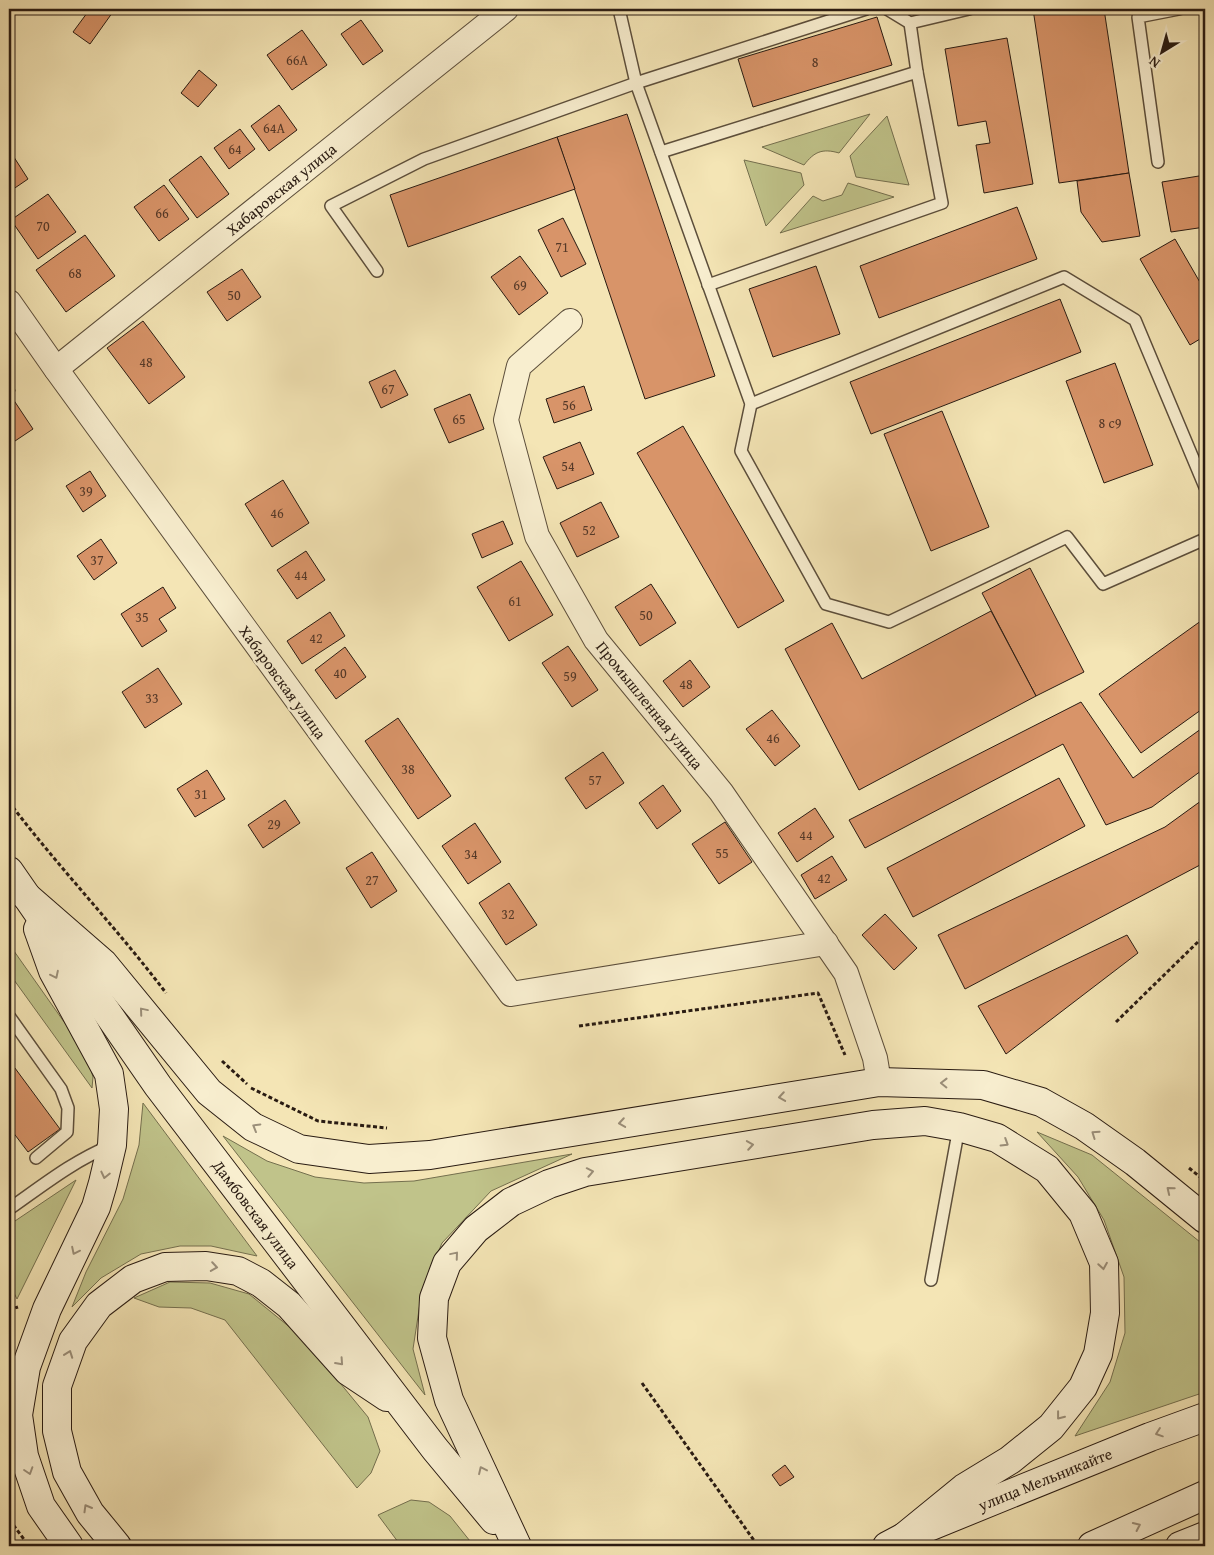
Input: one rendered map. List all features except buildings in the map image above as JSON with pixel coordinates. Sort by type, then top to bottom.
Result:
[{"type":"main road","name":"Дамбовская улица","points":[[9,872],[158,1086],[435,1449],[516,1546]]},
{"type":"main road","points":[[26,896],[103,962],[209,1092],[254,1127],[299,1149],[369,1159],[430,1155],[880,1082],[983,1085],[1041,1102],[1084,1126],[1135,1162],[1205,1219]]},
{"type":"main road","points":[[26,896],[53,971],[108,1074],[114,1109],[112,1145],[96,1207],[47,1309],[26,1367],[18,1415],[24,1456],[40,1506],[69,1546]]},
{"type":"main road","points":[[516,1546],[449,1400],[432,1338],[434,1298],[448,1263],[476,1229],[510,1202],[549,1184],[585,1172],[873,1125],[924,1121],[959,1127],[997,1138],[1047,1169],[1083,1213],[1104,1263],[1105,1313],[1098,1354],[1083,1387],[1051,1427],[1010,1460],[964,1488],[896,1541]]},
{"type":"main road","points":[[117,1546],[90,1513],[67,1472],[57,1431],[57,1386],[73,1341],[99,1305],[132,1279],[165,1267],[206,1266],[238,1271],[261,1283],[289,1305],[348,1371],[404,1409]]},
{"type":"main road","name":"улица Мельникайте","points":[[896,1541],[1150,1437],[1205,1417]]},
{"type":"main road","points":[[1092,1546],[1205,1495]]},
{"type":"main road","points":[[1180,1546],[1205,1536]]},
{"type":"street","name":"Хабаровская улица","points":[[56,369],[506,9]]},
{"type":"street","name":"Хабаровская улица","points":[[9,302],[511,994],[826,943]]},
{"type":"street","name":"Промышленная улица","points":[[570,321],[519,366],[506,420],[537,536],[596,640],[721,792],[846,973],[875,1058],[880,1082]]},
{"type":"lane","points":[[619,9],[636,83],[751,404],[741,451],[826,604],[888,622],[1067,537],[1103,584],[1205,539]]},
{"type":"lane","points":[[377,271],[331,206],[424,159],[636,83],[866,9]]},
{"type":"lane","points":[[886,9],[910,23],[969,9]]},
{"type":"lane","points":[[1158,162],[1138,17],[1179,9]]},
{"type":"lane","points":[[708,284],[942,204],[917,72],[910,23]]},
{"type":"lane","points":[[661,152],[917,72]]},
{"type":"lane","points":[[751,404],[1064,277],[1135,320],[1205,488]]},
{"type":"lane","points":[[9,1016],[61,1089],[68,1108],[67,1132],[36,1158]]},
{"type":"lane","points":[[931,1280],[959,1127]]},
{"type":"lane","points":[[9,1209],[89,1154],[112,1145]]},
{"type":"path","points":[[9,802],[40,843],[139,957],[168,995]]},
{"type":"path","points":[[1116,1022],[1205,935]]},
{"type":"path","points":[[579,1026],[818,993],[846,1058]]},
{"type":"path","points":[[1196,1172],[1205,1181]]},
{"type":"path","points":[[642,1384],[758,1546]]},
{"type":"path","points":[[9,1513],[14,1526],[29,1546]]},
{"type":"green space","points":[[870,114],[839,153],[819,152],[804,165],[762,147]]},
{"type":"green space","points":[[887,116],[909,185],[856,177],[850,156]]},
{"type":"green space","points":[[744,160],[801,173],[804,185],[766,226]]},
{"type":"green space","points":[[848,183],[894,197],[780,233],[813,196],[823,201],[842,195]]},
{"type":"green space","points":[[9,944],[86,1053],[93,1077],[92,1088],[9,973]]},
{"type":"green space","points":[[143,1103],[257,1256],[211,1246],[180,1246],[141,1254],[101,1278],[72,1307],[86,1272],[123,1199],[139,1145]]},
{"type":"green space","points":[[1037,1132],[1092,1155],[1205,1246],[1205,1392],[1075,1436],[1110,1382],[1125,1333],[1124,1277],[1104,1220],[1078,1177]]},
{"type":"green space","points":[[223,1136],[267,1161],[315,1177],[364,1183],[414,1181],[572,1154],[491,1191],[442,1243],[422,1290],[413,1349],[425,1395]]},
{"type":"green space","points":[[76,1180],[17,1299],[9,1283],[9,1225]]},
{"type":"green space","points":[[170,1282],[210,1283],[249,1294],[303,1338],[368,1417],[380,1451],[371,1473],[357,1488],[225,1320],[191,1308],[159,1307],[134,1298]]},
{"type":"green space","points":[[411,1500],[429,1502],[450,1516],[474,1546],[401,1546],[378,1515]]}]
